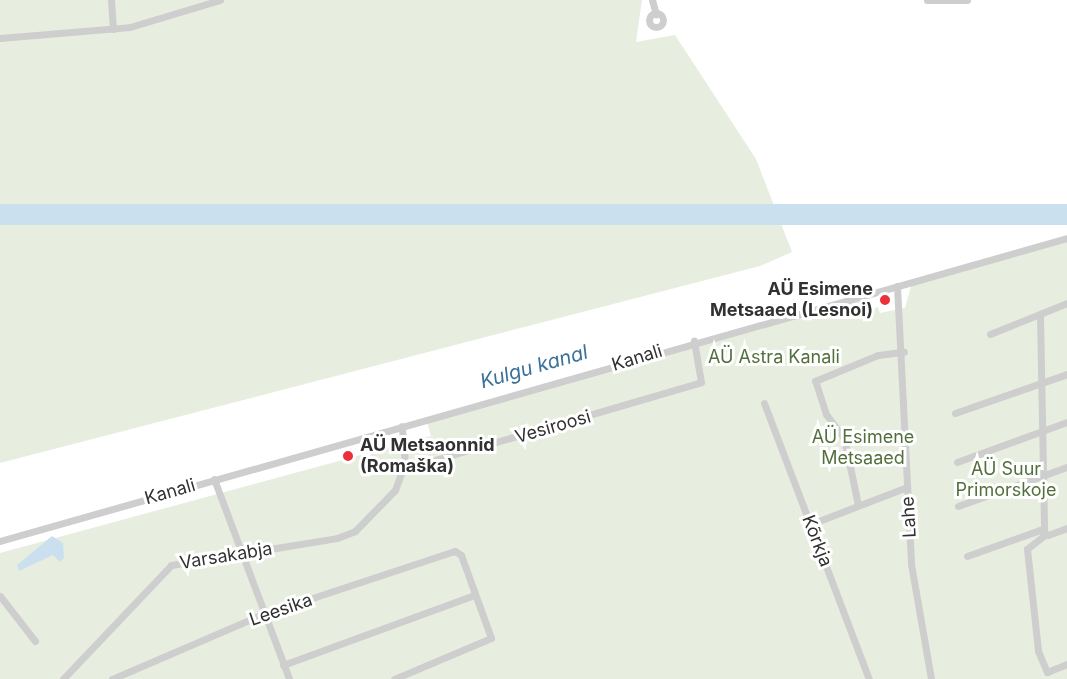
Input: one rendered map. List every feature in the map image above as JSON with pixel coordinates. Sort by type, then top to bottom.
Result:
[{"type":"street","points":[[111,0],[113,29]]},
{"type":"street","points":[[0,38],[113,29],[220,0]]},
{"type":"street","points":[[652,0],[656,14]]},
{"type":"street","points":[[927,0],[967,0]]},
{"type":"street","name":"Kanali","points":[[0,541],[694,341],[1067,238]]},
{"type":"street","name":"Lahe","points":[[897,286],[904,352],[911,564],[932,679]]},
{"type":"street","points":[[990,334],[1067,303]]},
{"type":"street","points":[[1040,315],[1045,532]]},
{"type":"street","name":"Vesiroosi","points":[[404,469],[701,382],[694,341]]},
{"type":"street","points":[[858,505],[844,438],[826,414],[815,381],[878,355],[904,352]]},
{"type":"street","points":[[955,413],[1067,374]]},
{"type":"street","name":"Kõrkja","points":[[764,403],[869,679]]},
{"type":"street","points":[[957,462],[1067,422]]},
{"type":"street","points":[[402,426],[404,469]]},
{"type":"street","points":[[958,506],[1067,467]]},
{"type":"street","name":"Varsakabja","points":[[65,678],[171,565],[355,531],[390,501],[404,469]]},
{"type":"street","points":[[214,479],[289,679]]},
{"type":"street","points":[[811,524],[907,487]]},
{"type":"street","points":[[968,556],[1045,532],[1067,528]]},
{"type":"street","points":[[1045,532],[1028,545],[1043,669],[1067,664]]},
{"type":"street","name":"Leesika","points":[[112,679],[176,655],[186,644],[455,551],[461,555],[474,595]]},
{"type":"street","points":[[283,665],[474,595],[491,638],[487,644],[394,679]]},
{"type":"street","points":[[0,596],[35,641]]},
{"type":"green space","points":[[0,0],[642,0],[636,42],[675,35],[756,159],[792,252],[760,266],[0,463]]},
{"type":"green space","points":[[1067,240],[1067,679],[0,679],[0,553],[431,436],[427,422],[866,297],[869,310],[878,307],[880,313],[905,308],[911,286]]},
{"type":"water","points":[[0,204],[1067,204],[1067,225],[0,225]]},
{"type":"water","points":[[52,536],[63,543],[64,558],[60,562],[53,555],[19,571],[17,565]]},
{"type":"place","name":"AÜ Esimene Metsaaed (Lesnoi)","points":[[885,300]]},
{"type":"place","name":"AÜ Metsaonnid (Romaška)","points":[[348,456]]},
{"type":"park label","name":"AÜ Astra Kanali","points":[[774,357]]},
{"type":"park label","name":"AÜ Esimene Metsaaed","points":[[863,448]]},
{"type":"park label","name":"AÜ Suur Primorskoje","points":[[1006,480]]},
{"type":"water label","name":"Kulgu kanal","points":[[534,367]]}]
